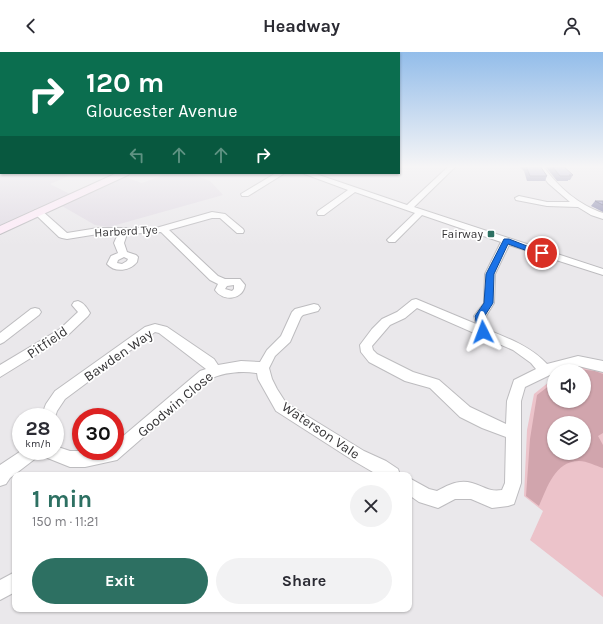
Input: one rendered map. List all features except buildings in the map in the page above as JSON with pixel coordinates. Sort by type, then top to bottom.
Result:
[{"type":"main road","points":[[0,230],[81,193]]},
{"type":"street","points":[[321,213],[349,193]]},
{"type":"street","points":[[361,193],[603,272]]},
{"type":"street","points":[[408,208],[424,193]]},
{"type":"street","points":[[564,193],[578,205],[590,212],[603,216]]},
{"type":"street","points":[[519,198],[548,204],[578,205]]},
{"type":"street","name":"Harberd Tye","points":[[38,212],[62,235],[73,236],[98,231],[156,231],[212,215],[222,216],[240,231]]},
{"type":"street","points":[[392,240],[420,212]]},
{"type":"street","points":[[163,229],[210,275],[224,283]]},
{"type":"street","points":[[123,254],[119,243],[124,231]]},
{"type":"street","points":[[458,320],[480,316],[489,303],[490,274],[506,241]]},
{"type":"street","points":[[512,432],[487,423],[465,412],[434,384],[410,377],[373,358],[367,352],[366,345],[386,322],[402,315],[416,303],[517,347],[535,359],[545,370]]},
{"type":"street","name":"Pitfield","points":[[0,372],[64,332],[84,314],[78,306]]},
{"type":"street","points":[[263,368],[271,354],[286,339],[295,317],[295,309],[314,308]]},
{"type":"street","name":"Pitfield","points":[[0,339],[35,312]]},
{"type":"street","points":[[480,316],[483,332]]},
{"type":"street","name":"Bawden Way","points":[[50,408],[60,395],[149,330],[155,328],[163,330],[209,363],[215,370]]},
{"type":"street","points":[[412,488],[425,496],[438,500],[453,491],[471,491],[492,500],[508,498],[513,483],[512,432],[514,401],[518,384],[545,370],[578,361],[596,364],[603,367]]},
{"type":"street","name":"Goodwin Close","points":[[64,457],[70,459],[85,459],[112,455],[205,375],[215,370],[252,366],[263,368]]},
{"type":"street","name":"Waterson Vale","points":[[263,368],[265,379],[281,407],[388,472]]},
{"type":"street","points":[[0,478],[4,472],[21,460]]},
{"type":"street","points":[[0,590],[12,584]]},
{"type":"shaded area","points":[[0,193],[67,193],[72,195],[0,226]]},
{"type":"shaded area","points":[[91,193],[221,193],[223,195],[109,227],[95,225],[62,206]]},
{"type":"shaded area","points":[[591,367],[603,372],[603,597],[530,540],[543,511],[524,496],[527,430],[534,394],[547,384],[547,408],[591,408]]},
{"type":"shaded area","points":[[591,371],[603,374],[603,433],[598,436],[603,445],[603,468],[582,461],[571,462],[564,466],[558,470],[553,477],[539,506],[526,496],[530,439],[537,395],[547,387],[547,408],[591,408]]},
{"type":"place","name":"Fairway","points":[[491,234]]},
{"type":"route","points":[[483,332],[480,316],[489,303],[490,274],[506,241],[542,253]]}]
